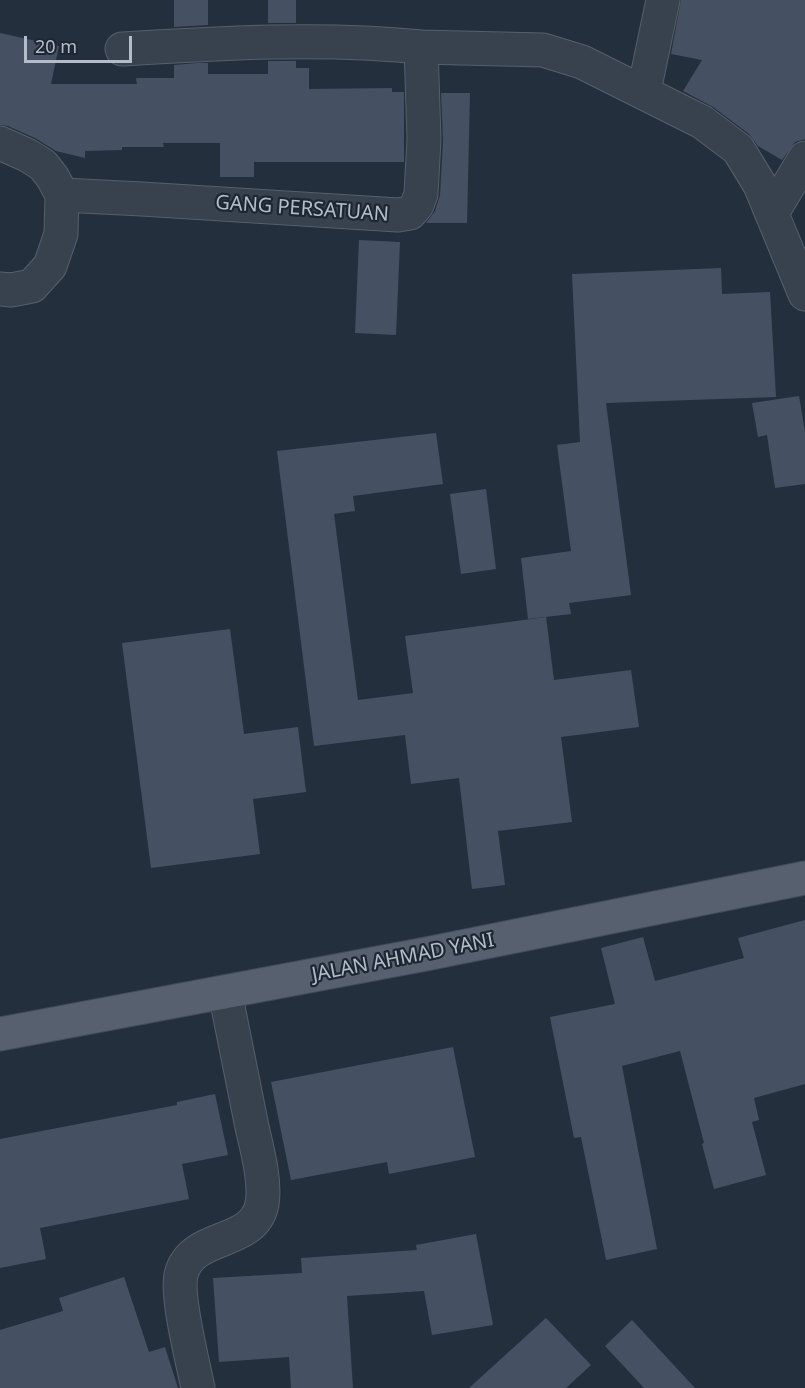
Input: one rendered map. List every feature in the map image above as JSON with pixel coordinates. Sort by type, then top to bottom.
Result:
[{"type":"main road","name":"JALAN AHMAD YANI","points":[[0,1034],[805,878]]},
{"type":"street","points":[[644,91],[663,0]]},
{"type":"street","points":[[122,49],[296,41],[365,42],[421,47],[543,50],[582,62],[702,122],[738,149],[760,185],[805,294]]},
{"type":"street","name":"GANG PERSATUAN","points":[[62,195],[398,215],[410,213],[417,205],[421,194],[424,139],[421,47]]},
{"type":"street","points":[[0,143],[27,155],[42,165],[53,178],[62,195],[61,234],[50,266],[32,286],[11,290],[0,289]]},
{"type":"street","points":[[772,213],[805,158]]},
{"type":"street","points":[[198,1388],[181,1298],[180,1278],[184,1265],[194,1252],[248,1229],[256,1220],[262,1204],[263,1188],[258,1153],[225,992]]},
{"type":"building","points":[[174,0],[208,0],[208,25],[174,27]]},
{"type":"building","points":[[268,0],[296,0],[296,23],[268,23]]},
{"type":"building","points":[[681,0],[805,0],[805,139],[795,142],[782,160],[758,146],[749,134],[713,107],[683,91],[702,60],[671,54]]},
{"type":"building","points":[[0,33],[59,46],[51,84],[137,84],[136,78],[174,78],[174,65],[198,63],[208,63],[208,74],[268,74],[268,61],[296,61],[296,68],[309,68],[309,89],[392,88],[392,92],[404,92],[404,162],[254,162],[254,177],[220,177],[220,143],[163,143],[164,147],[122,147],[122,150],[85,151],[85,158],[56,151],[35,138],[8,126],[0,125]]},
{"type":"building","points":[[441,93],[470,93],[467,223],[426,223],[435,211],[440,195],[443,140]]},
{"type":"building","points":[[359,240],[400,242],[396,335],[355,333]]},
{"type":"building","points":[[721,268],[722,294],[770,292],[776,397],[606,403],[631,595],[569,603],[571,614],[528,619],[521,558],[571,551],[557,445],[580,442],[572,274]]},
{"type":"building","points":[[799,396],[805,432],[805,484],[775,488],[767,435],[758,437],[752,403]]},
{"type":"building","points":[[436,433],[443,484],[353,496],[355,511],[334,514],[358,700],[413,693],[405,636],[546,617],[554,680],[631,670],[639,727],[561,737],[572,822],[498,831],[505,885],[472,889],[459,778],[411,784],[405,735],[314,746],[277,451]]},
{"type":"building","points":[[486,489],[496,569],[461,574],[450,494]]},
{"type":"building","points":[[230,629],[244,734],[298,727],[306,792],[253,799],[260,854],[151,868],[122,643]]},
{"type":"building","points":[[805,920],[805,1084],[754,1098],[759,1120],[752,1122],[766,1175],[714,1189],[680,1051],[622,1066],[657,1249],[606,1260],[581,1137],[574,1138],[550,1017],[615,1004],[601,948],[643,937],[655,981],[744,958],[738,938]]},
{"type":"building","points":[[453,1047],[475,1157],[389,1174],[387,1162],[291,1180],[271,1082]]},
{"type":"building","points":[[215,1094],[228,1155],[182,1164],[189,1199],[40,1228],[46,1259],[0,1268],[0,1139],[177,1105],[177,1102]]},
{"type":"building","points":[[476,1234],[493,1325],[432,1335],[424,1291],[347,1296],[353,1388],[291,1388],[289,1357],[219,1362],[213,1278],[302,1273],[301,1258],[417,1250],[416,1245]]},
{"type":"building","points":[[124,1277],[149,1352],[165,1347],[178,1388],[0,1388],[0,1330],[63,1311],[59,1298]]},
{"type":"building","points":[[546,1318],[591,1365],[566,1388],[469,1388]]},
{"type":"building","points":[[632,1320],[695,1388],[644,1388],[605,1346]]}]
